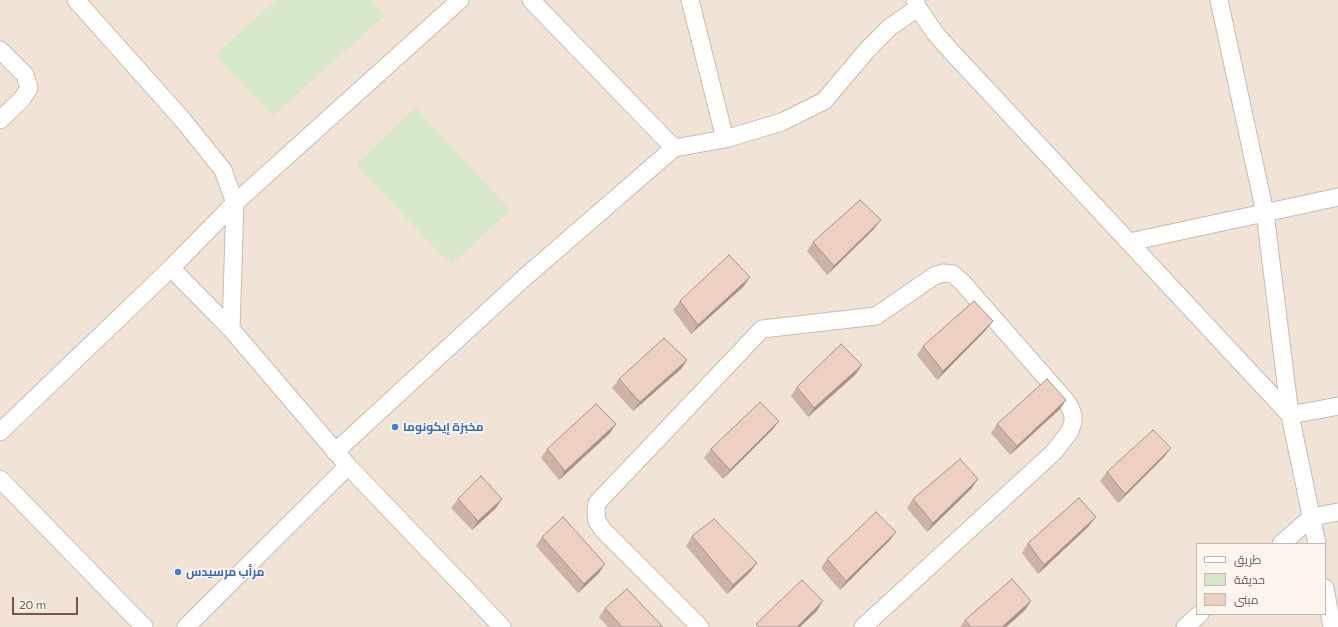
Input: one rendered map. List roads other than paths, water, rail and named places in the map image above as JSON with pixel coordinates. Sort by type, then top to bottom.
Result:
[{"type":"street","points":[[76,0],[182,119],[223,170],[235,203],[231,329]]},
{"type":"street","points":[[0,432],[171,268],[235,203],[460,0]]},
{"type":"street","points":[[531,0],[674,148]]},
{"type":"street","points":[[690,0],[726,140]]},
{"type":"street","points":[[1220,0],[1265,213],[1290,415],[1317,543]]},
{"type":"street","points":[[335,452],[524,278],[674,148],[726,140],[782,122],[824,101],[868,49],[890,27],[917,4],[935,33],[949,49],[1290,415]]},
{"type":"street","points":[[0,50],[25,74],[29,88],[22,99],[0,120]]},
{"type":"street","points":[[1130,242],[1338,197]]},
{"type":"street","points":[[171,268],[231,329],[335,452],[502,627]]},
{"type":"street","points":[[700,627],[603,530],[597,521],[597,503],[762,329],[876,316],[934,276],[944,273],[953,274],[962,282],[1067,402],[1073,416],[1073,422],[1070,431],[1054,452],[863,627]]},
{"type":"street","points":[[1290,415],[1338,406]]},
{"type":"street","points":[[186,627],[348,466]]},
{"type":"street","points":[[0,479],[144,627]]},
{"type":"street","points":[[1282,543],[1312,517],[1338,512]]},
{"type":"street","points":[[1326,594],[1332,627]]},
{"type":"street","points":[[1185,627],[1199,615]]},
{"type":"place","name":"مخبزة إيكونوما","points":[[395,427]]},
{"type":"place","name":"مرأب مرسيدس","points":[[178,572]]}]
